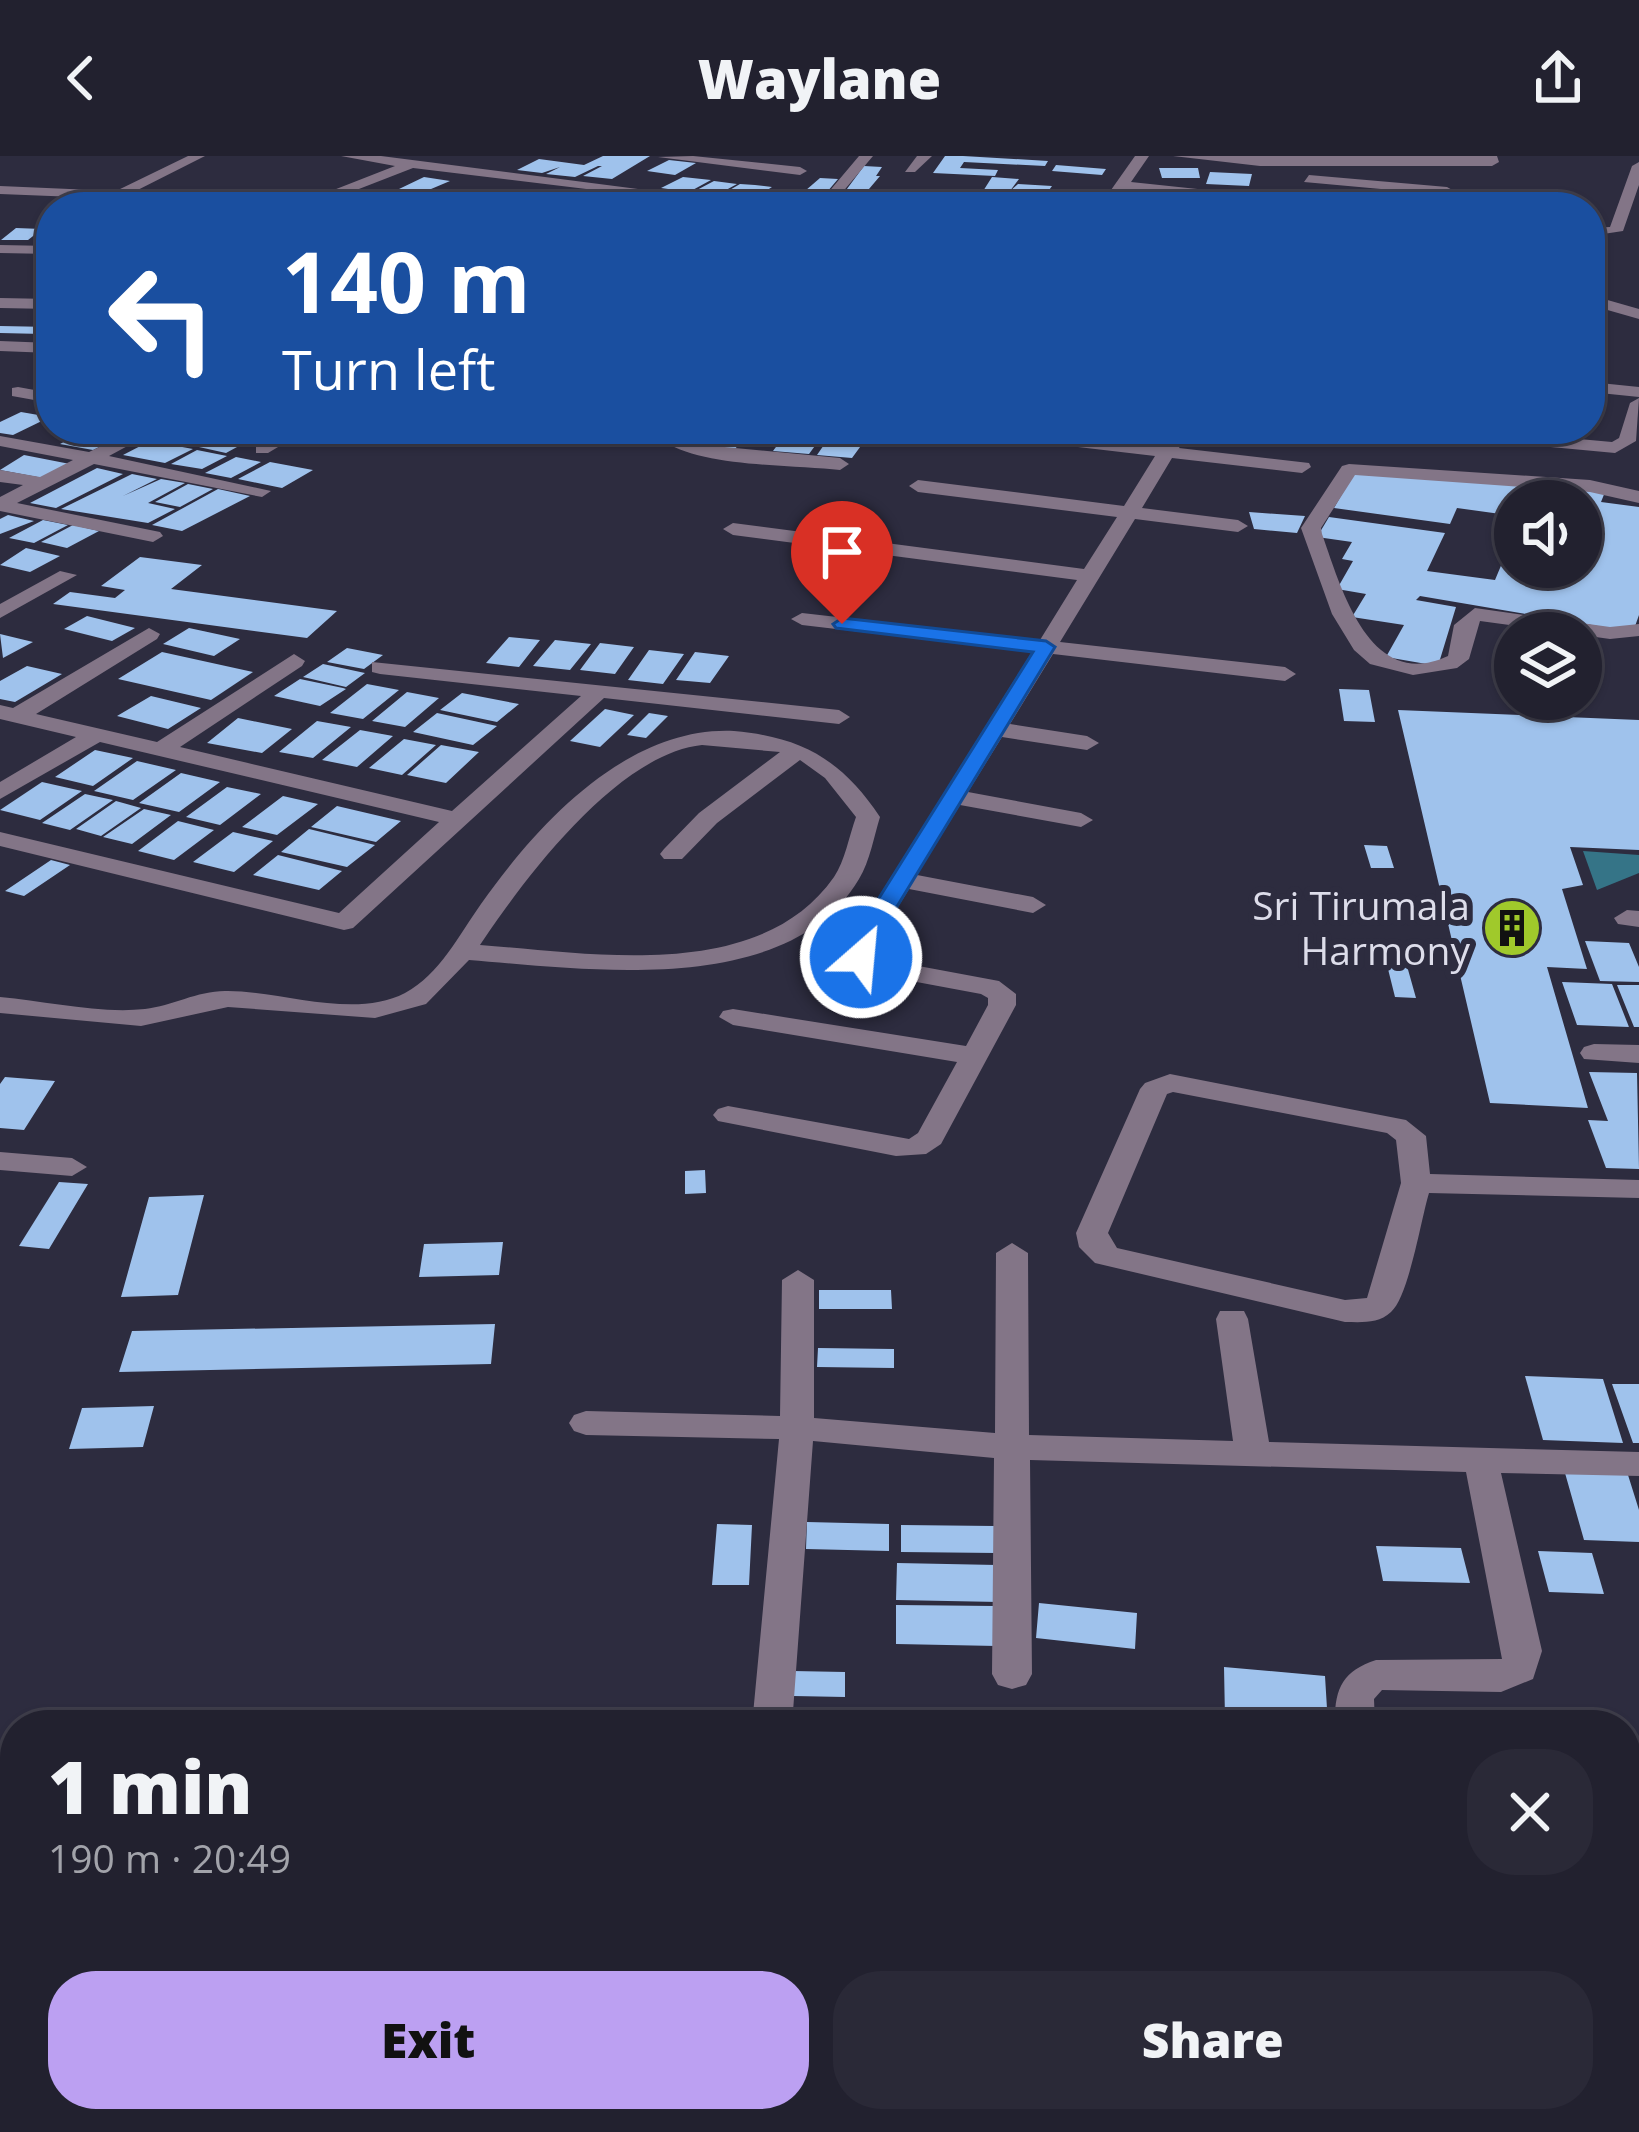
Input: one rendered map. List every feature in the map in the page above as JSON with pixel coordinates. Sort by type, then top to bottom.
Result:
[{"type":"street","points":[[117,192],[198,156]]},
{"type":"street","points":[[348,156],[603,189],[623,185],[670,192]]},
{"type":"street","points":[[487,175],[528,156]]},
{"type":"street","points":[[836,192],[866,156]]},
{"type":"street","points":[[910,169],[925,156]]},
{"type":"street","points":[[1174,161],[1381,158],[1492,162],[1490,156]]},
{"type":"street","points":[[644,168],[666,157],[800,171]]},
{"type":"street","points":[[1443,161],[1446,192]]},
{"type":"street","points":[[1210,162],[1297,174],[1341,190],[1394,192]]},
{"type":"street","points":[[346,192],[410,164]]},
{"type":"street","points":[[1116,192],[1143,164]]},
{"type":"street","points":[[1605,231],[1616,231],[1634,200],[1638,171]]},
{"type":"street","points":[[613,192],[623,185]]},
{"type":"street","points":[[1121,185],[1212,192]]},
{"type":"street","points":[[0,190],[56,192]]},
{"type":"street","points":[[26,250],[36,244]]},
{"type":"street","points":[[0,249],[36,250]]},
{"type":"street","points":[[0,303],[36,304]]},
{"type":"street","points":[[1605,304],[1639,314]]},
{"type":"street","points":[[0,346],[36,347]]},
{"type":"street","points":[[1605,389],[1639,392]]},
{"type":"street","points":[[18,392],[36,395]]},
{"type":"street","points":[[1572,444],[1615,448],[1627,441],[1639,404]]},
{"type":"street","points":[[0,441],[262,491]]},
{"type":"street","points":[[0,504],[120,444]]},
{"type":"street","points":[[262,449],[271,444]]},
{"type":"street","points":[[680,444],[688,449],[840,464]]},
{"type":"street","points":[[1098,444],[1302,467]]},
{"type":"street","points":[[728,1115],[915,1148],[930,1138],[1002,1004],[1002,994],[989,987],[873,966],[861,957],[861,946],[1172,444]]},
{"type":"street","points":[[1639,497],[1590,486],[1349,470],[1311,528],[1327,570],[1326,585],[1368,653],[1388,663],[1447,667],[1458,659],[1465,625],[1475,614],[1610,633],[1639,630]]},
{"type":"street","points":[[0,476],[41,483]]},
{"type":"street","points":[[917,486],[1238,526]]},
{"type":"street","points":[[0,504],[154,536]]},
{"type":"street","points":[[733,529],[1091,576]]},
{"type":"street","points":[[0,612],[68,575]]},
{"type":"street","points":[[802,619],[1285,674]]},
{"type":"street","points":[[8,714],[149,634]]},
{"type":"street","points":[[160,750],[294,661]]},
{"type":"street","points":[[380,667],[838,717]]},
{"type":"street","points":[[0,839],[344,922],[601,689]]},
{"type":"street","points":[[8,714],[456,819]]},
{"type":"street","points":[[996,729],[1087,743]]},
{"type":"street","points":[[0,792],[96,735]]},
{"type":"street","points":[[0,1005],[141,1018],[162,1016],[201,1000],[228,998],[374,1010],[398,1007],[421,995],[463,952],[500,895],[553,834],[638,764],[674,743],[743,739],[798,750],[823,761],[851,790],[868,817],[863,848],[835,895],[800,928],[746,950],[682,961],[463,952]]},
{"type":"street","points":[[673,854],[708,818],[798,750]]},
{"type":"street","points":[[954,797],[1082,820]]},
{"type":"street","points":[[902,880],[1033,904]]},
{"type":"street","points":[[734,1017],[974,1056]]},
{"type":"street","points":[[1594,1053],[1639,1054]]},
{"type":"street","points":[[1170,1083],[1396,1126],[1411,1136],[1416,1183],[1382,1303],[1369,1312],[1345,1311],[1106,1256],[1095,1247],[1092,1233],[1155,1090],[1170,1083]]},
{"type":"street","points":[[0,1162],[72,1167]]},
{"type":"street","points":[[1416,1183],[1639,1190]]},
{"type":"street","points":[[1012,1253],[1012,1674]]},
{"type":"street","points":[[773,1710],[797,1428],[799,1280]]},
{"type":"street","points":[[1232,1319],[1253,1455]]},
{"type":"street","points":[[586,1423],[797,1428],[1011,1448],[1639,1464]]},
{"type":"street","points":[[1354,1710],[1361,1683],[1376,1675],[1501,1677],[1519,1668],[1523,1651],[1481,1461]]},
{"type":"water","points":[[1583,851],[1639,855],[1639,873],[1597,890]]},
{"type":"building","points":[[603,156],[650,156],[612,179],[583,176],[602,166],[575,177],[546,174],[560,167],[542,173],[517,170],[539,159],[584,165]]},
{"type":"building","points":[[945,156],[1048,161],[1045,166],[964,162],[960,168],[998,170],[995,176],[933,173]]},
{"type":"building","points":[[669,160],[696,163],[675,175],[647,171]]},
{"type":"building","points":[[1056,165],[1106,169],[1102,175],[1052,171]]},
{"type":"building","points":[[864,166],[882,167],[866,192],[845,192]]},
{"type":"building","points":[[1159,168],[1198,168],[1200,178],[1162,178]]},
{"type":"building","points":[[1210,172],[1252,174],[1249,186],[1206,184]]},
{"type":"building","points":[[424,177],[450,181],[424,192],[399,189]]},
{"type":"building","points":[[683,177],[711,180],[689,192],[661,188]]},
{"type":"building","points":[[992,177],[1019,179],[1010,191],[1018,184],[1052,186],[1048,192],[982,192]]},
{"type":"building","points":[[820,178],[838,179],[827,192],[804,192]]},
{"type":"building","points":[[714,181],[737,184],[722,192],[693,192]]},
{"type":"building","points":[[740,184],[772,187],[764,192],[726,192]]},
{"type":"building","points":[[16,228],[36,229],[28,240],[1,240]]},
{"type":"building","points":[[0,326],[36,327],[36,334],[0,333]]},
{"type":"building","points":[[21,412],[36,415],[36,424],[13,435],[0,433],[0,422]]},
{"type":"building","points":[[60,444],[105,444],[93,450]]},
{"type":"building","points":[[144,444],[193,449],[165,463],[123,455]]},
{"type":"building","points":[[205,444],[242,444],[226,453],[199,447]]},
{"type":"building","points":[[698,444],[739,444],[735,449]]},
{"type":"building","points":[[778,444],[816,444],[809,454],[773,451]]},
{"type":"building","points":[[825,444],[862,444],[852,458],[817,455]]},
{"type":"building","points":[[197,450],[227,456],[202,469],[171,464]]},
{"type":"building","points":[[24,455],[70,464],[43,478],[0,470]]},
{"type":"building","points":[[236,457],[261,462],[231,478],[205,473]]},
{"type":"building","points":[[270,462],[313,470],[282,488],[238,479]]},
{"type":"building","points":[[97,468],[123,474],[56,508],[30,503]]},
{"type":"building","points":[[1354,473],[1494,484],[1494,513],[1457,508],[1450,524],[1334,508]]},
{"type":"building","points":[[132,474],[157,479],[123,496],[161,479],[185,483],[148,503],[175,509],[148,523],[61,509]]},
{"type":"building","points":[[188,484],[213,489],[180,507],[155,502]]},
{"type":"building","points":[[218,489],[250,496],[182,531],[152,525]]},
{"type":"building","points":[[1602,502],[1639,507],[1639,615],[1633,632],[1602,627],[1602,612],[1515,612],[1420,596],[1416,600],[1456,607],[1438,666],[1386,657],[1404,625],[1352,617],[1366,594],[1337,589],[1353,561],[1342,559],[1352,542],[1317,537],[1329,517],[1445,533],[1427,571],[1494,580],[1494,588],[1602,588]]},
{"type":"building","points":[[1249,512],[1305,516],[1297,533],[1254,529]]},
{"type":"building","points":[[8,515],[34,521],[0,534],[0,519]]},
{"type":"building","points":[[43,520],[68,525],[34,543],[9,538]]},
{"type":"building","points":[[73,525],[99,531],[67,548],[41,542]]},
{"type":"building","points":[[26,548],[60,556],[30,572],[0,565]]},
{"type":"building","points":[[140,557],[202,565],[171,589],[337,611],[307,638],[53,604],[70,592],[115,598],[125,590],[101,586]]},
{"type":"building","points":[[87,616],[135,628],[112,641],[64,629]]},
{"type":"building","points":[[189,628],[240,639],[214,656],[163,644]]},
{"type":"building","points":[[0,634],[33,642],[3,658]]},
{"type":"building","points":[[509,637],[540,640],[519,667],[486,663]]},
{"type":"building","points":[[555,640],[591,644],[570,670],[533,666]]},
{"type":"building","points":[[600,643],[634,647],[615,674],[580,670]]},
{"type":"building","points":[[347,648],[383,655],[364,669],[327,662]]},
{"type":"building","points":[[649,650],[684,654],[663,684],[628,680]]},
{"type":"building","points":[[162,652],[253,672],[211,700],[118,679]]},
{"type":"building","points":[[695,652],[729,656],[710,683],[676,680]]},
{"type":"building","points":[[323,664],[365,673],[346,687],[303,677]]},
{"type":"building","points":[[27,666],[62,674],[15,702],[0,699],[0,681]]},
{"type":"building","points":[[300,679],[346,689],[320,706],[274,696]]},
{"type":"building","points":[[367,684],[399,690],[363,719],[330,713]]},
{"type":"building","points":[[1339,689],[1369,690],[1375,722],[1344,721]]},
{"type":"building","points":[[407,692],[439,698],[405,727],[372,721]]},
{"type":"building","points":[[462,693],[519,704],[497,722],[440,710]]},
{"type":"building","points":[[151,696],[201,708],[168,729],[117,716]]},
{"type":"building","points":[[605,709],[634,715],[600,747],[570,741]]},
{"type":"building","name":"Sri Tirumala Harmony","points":[[1398,710],[1494,714],[1494,720],[1639,720],[1639,850],[1570,847],[1583,885],[1562,889],[1587,969],[1547,967],[1588,1108],[1490,1103]]},
{"type":"building","points":[[437,713],[497,726],[473,745],[413,732]]},
{"type":"building","points":[[649,713],[668,716],[646,738],[627,735]]},
{"type":"building","points":[[238,718],[292,729],[262,753],[207,743]]},
{"type":"building","points":[[317,721],[351,727],[313,758],[279,752]]},
{"type":"building","points":[[360,730],[393,736],[357,767],[322,760]]},
{"type":"building","points":[[404,739],[436,745],[402,775],[369,768]]},
{"type":"building","points":[[441,745],[479,752],[446,783],[407,775]]},
{"type":"building","points":[[95,750],[133,758],[93,786],[55,777]]},
{"type":"building","points":[[137,761],[176,770],[133,800],[94,791]]},
{"type":"building","points":[[181,773],[220,782],[179,812],[139,803]]},
{"type":"building","points":[[42,782],[82,791],[40,820],[0,810]]},
{"type":"building","points":[[227,787],[261,794],[220,825],[186,817]]},
{"type":"building","points":[[85,794],[113,800],[70,830],[42,823]]},
{"type":"building","points":[[283,796],[318,804],[277,835],[242,827]]},
{"type":"building","points":[[116,801],[141,808],[101,836],[76,829]]},
{"type":"building","points":[[337,806],[401,821],[376,842],[311,827]]},
{"type":"building","points":[[144,809],[171,815],[132,844],[103,837]]},
{"type":"building","points":[[178,821],[214,830],[174,860],[138,851]]},
{"type":"building","points":[[309,829],[375,845],[347,867],[281,852]]},
{"type":"building","points":[[233,832],[273,841],[234,872],[193,862]]},
{"type":"building","points":[[1364,845],[1387,846],[1394,868],[1371,868]]},
{"type":"building","points":[[278,855],[342,871],[319,890],[253,875]]},
{"type":"building","points":[[51,860],[70,865],[24,896],[5,891]]},
{"type":"building","points":[[1585,941],[1629,943],[1639,967],[1639,982],[1600,981]]},
{"type":"building","points":[[1387,965],[1407,966],[1416,998],[1395,997]]},
{"type":"building","points":[[1562,982],[1612,984],[1629,1027],[1577,1025]]},
{"type":"building","points":[[1617,985],[1639,985],[1639,1027],[1634,1027]]},
{"type":"building","points":[[1589,1072],[1637,1073],[1639,1169],[1606,1168],[1588,1120],[1608,1121]]},
{"type":"building","points":[[5,1077],[55,1081],[24,1130],[0,1128],[0,1084]]},
{"type":"building","points":[[705,1170],[706,1193],[685,1194],[685,1171]]},
{"type":"building","points":[[59,1182],[88,1184],[49,1249],[19,1246]]},
{"type":"building","points":[[204,1195],[178,1295],[121,1297],[149,1197]]},
{"type":"building","points":[[503,1242],[499,1275],[419,1277],[424,1244]]},
{"type":"building","points":[[819,1290],[891,1290],[892,1309],[819,1309]]},
{"type":"building","points":[[495,1324],[491,1364],[119,1372],[132,1331]]},
{"type":"building","points":[[818,1348],[894,1349],[894,1368],[817,1367]]},
{"type":"building","points":[[1525,1376],[1603,1379],[1623,1443],[1543,1440]]},
{"type":"building","points":[[1612,1384],[1639,1384],[1639,1443],[1633,1443]]},
{"type":"building","points":[[154,1406],[143,1447],[69,1449],[82,1408]]},
{"type":"building","points":[[1565,1473],[1628,1475],[1639,1510],[1639,1542],[1584,1540]]},
{"type":"building","points":[[807,1522],[889,1524],[889,1551],[806,1549]]},
{"type":"building","points":[[717,1524],[752,1525],[749,1585],[712,1585]]},
{"type":"building","points":[[901,1525],[995,1526],[997,1553],[901,1552]]},
{"type":"building","points":[[1376,1546],[1461,1548],[1470,1583],[1383,1581]]},
{"type":"building","points":[[1538,1551],[1592,1553],[1604,1594],[1549,1592]]},
{"type":"building","points":[[897,1563],[997,1565],[999,1602],[896,1600]]},
{"type":"building","points":[[1039,1603],[1137,1613],[1135,1649],[1036,1638]]},
{"type":"building","points":[[896,1605],[995,1606],[997,1646],[896,1644]]},
{"type":"building","points":[[1224,1667],[1325,1676],[1327,1710],[1225,1710]]},
{"type":"building","points":[[793,1671],[845,1672],[845,1697],[793,1696]]},
{"type":"place","name":"Sri Tirumala Harmony","points":[[1512,928]]},
{"type":"route","points":[[842,624],[1046,647],[861,946],[861,957]]}]
